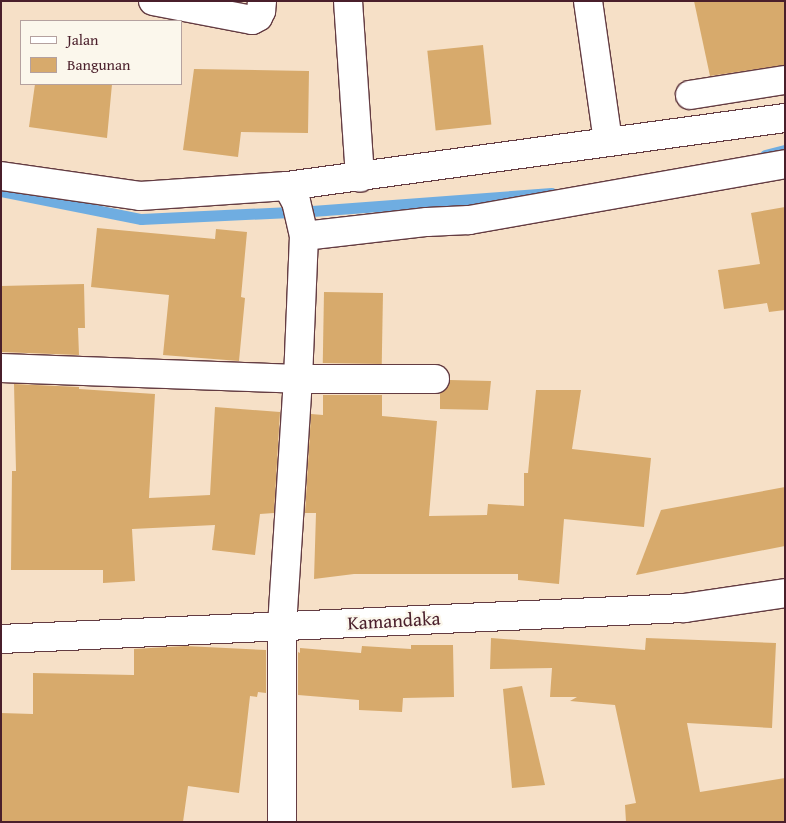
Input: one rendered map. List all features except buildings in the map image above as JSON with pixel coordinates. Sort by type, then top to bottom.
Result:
[{"type":"street","points":[[154,1],[252,20],[258,17],[261,12],[262,1]]},
{"type":"street","points":[[348,1],[360,178]]},
{"type":"street","points":[[588,1],[608,142]]},
{"type":"street","points":[[690,96],[785,80]]},
{"type":"street","points":[[297,212],[360,178],[785,118]]},
{"type":"street","points":[[1,176],[140,196],[297,212],[427,222],[469,220],[785,164]]},
{"type":"street","points":[[282,822],[282,626],[298,379],[297,212]]},
{"type":"street","points":[[1,368],[298,379],[435,380]]},
{"type":"street","name":"Kamandaka","points":[[1,639],[684,608],[785,593]]},
{"type":"waterway","points":[[765,155],[785,150]]},
{"type":"waterway","points":[[1,191],[141,219],[312,211],[551,193]]}]
